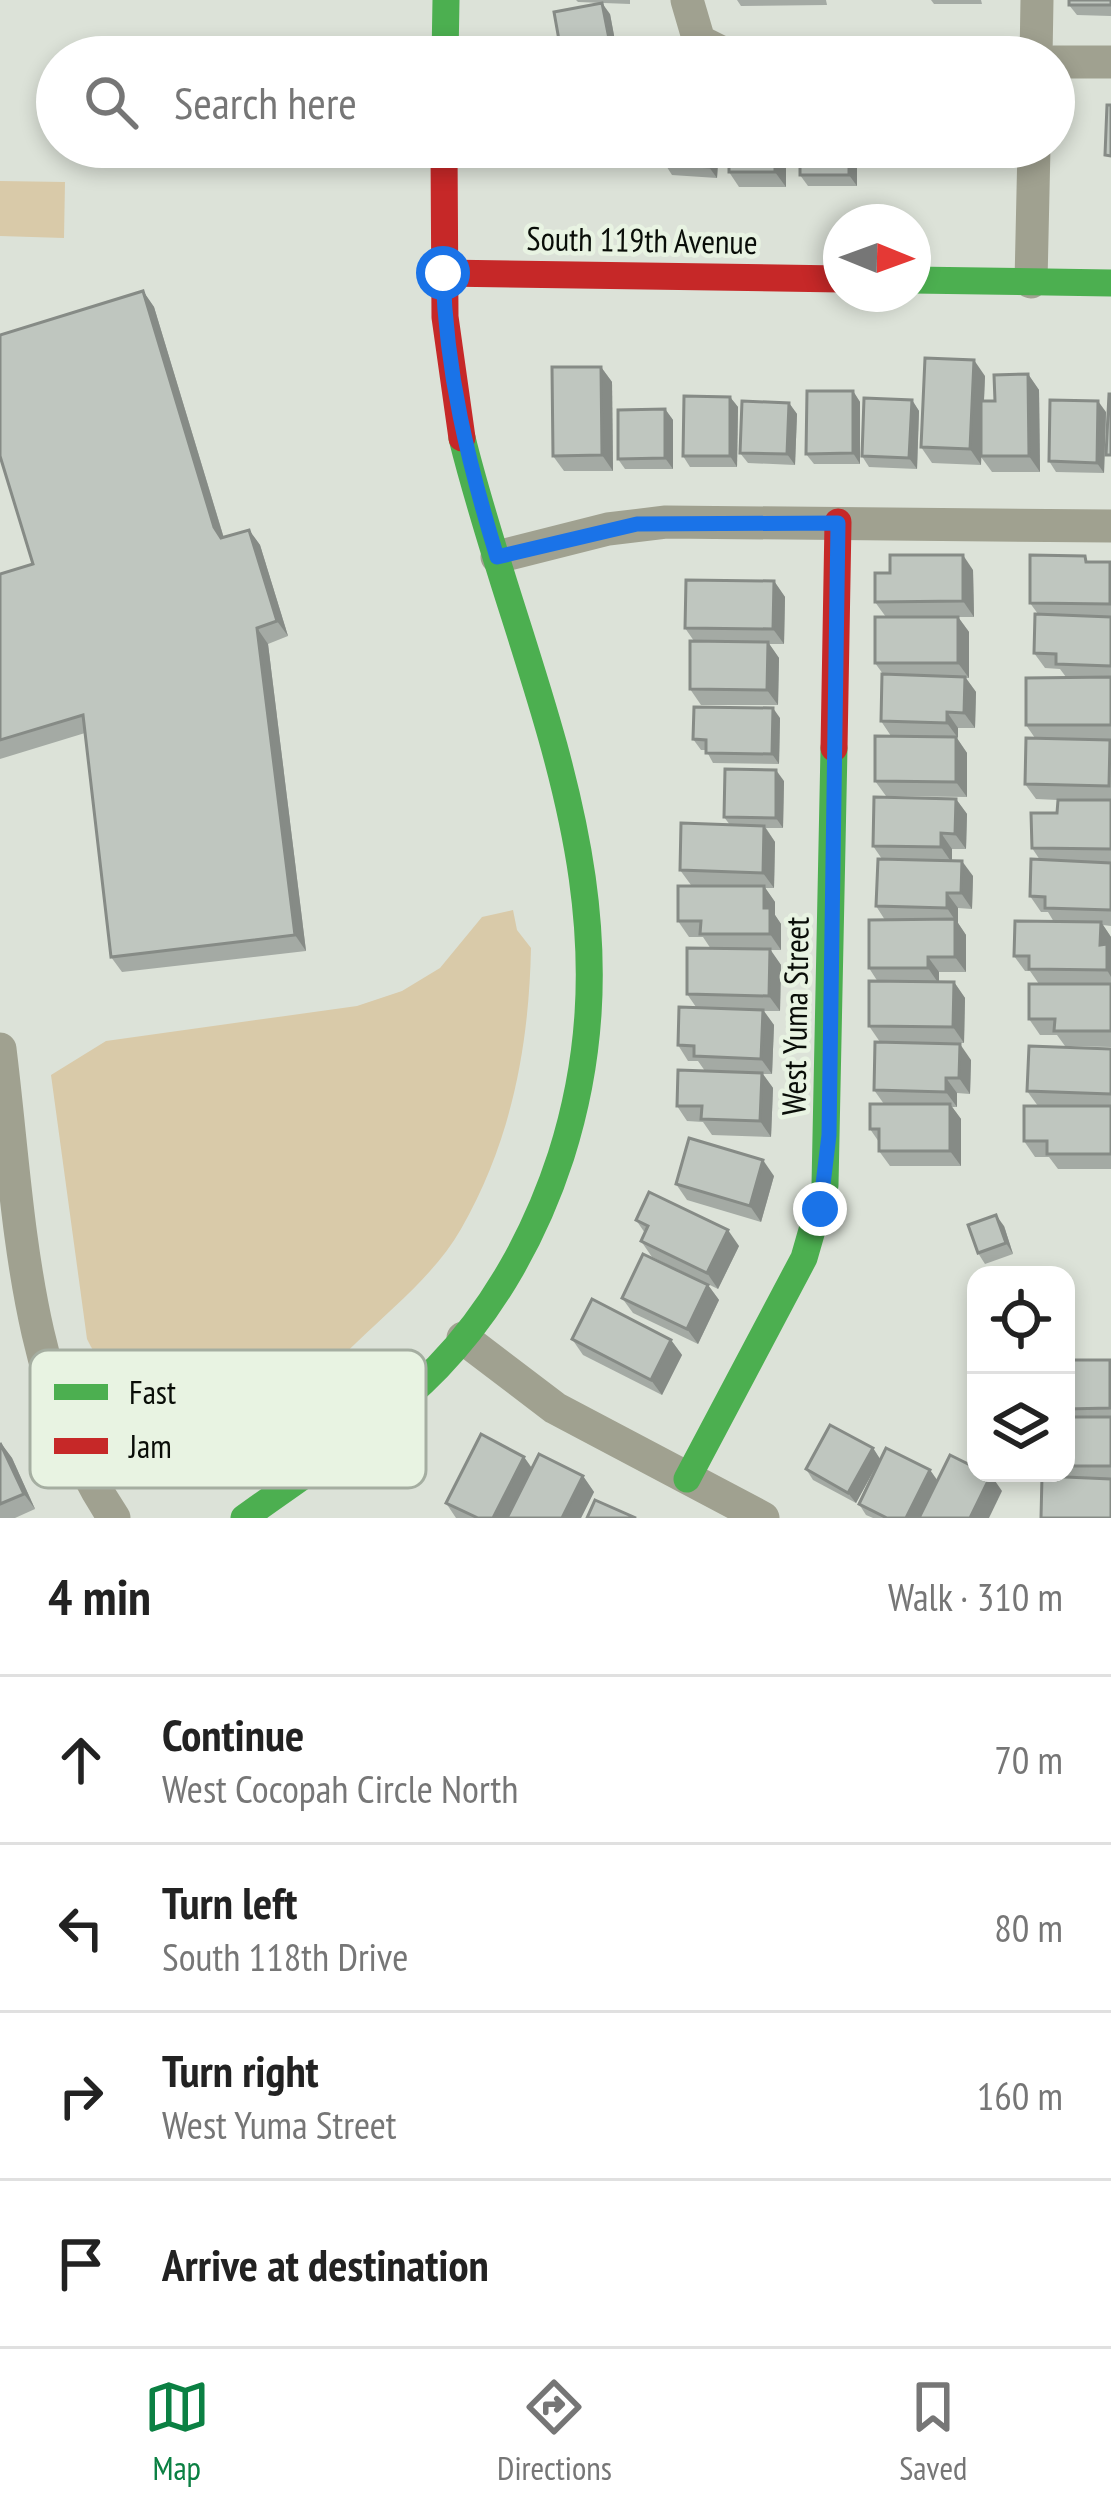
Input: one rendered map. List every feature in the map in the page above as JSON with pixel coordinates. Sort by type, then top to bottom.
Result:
[{"type":"street","points":[[445,36],[446,0]]},
{"type":"street","points":[[687,0],[698,36]]},
{"type":"street","points":[[1036,36],[1037,0]]},
{"type":"street","points":[[1075,62],[1111,62]]},
{"type":"street","points":[[426,1374],[463,1338],[522,1249],[556,1178],[579,1104],[595,985],[592,904],[577,826],[455,407],[443,273],[444,168]]},
{"type":"street","points":[[1031,282],[1034,168]]},
{"type":"street","name":"South 119th Avenue","points":[[443,273],[823,279]]},
{"type":"street","points":[[931,280],[1111,283]]},
{"type":"street","name":"West Yuma Street","points":[[687,1478],[804,1258],[825,1185],[838,523]]},
{"type":"street","points":[[497,557],[637,524],[1111,526]]},
{"type":"street","points":[[0,1049],[40,1350]]},
{"type":"street","points":[[463,1338],[544,1401],[763,1518]]},
{"type":"street","points":[[98,1488],[114,1518]]},
{"type":"street","points":[[244,1518],[284,1488]]},
{"type":"shaded area","points":[[0,181],[65,182],[64,238],[0,236]]},
{"type":"shaded area","points":[[513,910],[517,930],[531,948],[526,1021],[514,1093],[493,1162],[461,1229],[439,1260],[348,1350],[93,1350],[87,1339],[51,1075],[106,1041],[357,1006],[402,991],[440,968],[482,917]]},
{"type":"building","points":[[1069,0],[1111,0],[1111,5],[1069,5]]},
{"type":"building","points":[[602,3],[608,36],[558,36],[554,12]]},
{"type":"building","points":[[1107,105],[1111,105],[1111,156],[1105,155]]},
{"type":"building","points":[[729,168],[775,168],[775,172],[729,172]]},
{"type":"building","points":[[800,168],[849,168],[849,175],[800,175]]},
{"type":"building","points":[[143,291],[214,527],[221,538],[249,530],[277,621],[257,628],[295,935],[111,957],[83,715],[0,740],[0,574],[33,564],[0,456],[0,335]]},
{"type":"building","points":[[925,358],[974,360],[970,449],[921,447]]},
{"type":"building","points":[[552,367],[601,367],[602,455],[553,456]]},
{"type":"building","points":[[1028,374],[1029,456],[981,456],[981,401],[995,401],[994,375]]},
{"type":"building","points":[[807,391],[853,391],[853,453],[806,454]]},
{"type":"building","points":[[1109,394],[1111,455],[1106,455]]},
{"type":"building","points":[[684,396],[730,397],[730,456],[683,456]]},
{"type":"building","points":[[864,398],[912,400],[909,458],[862,456]]},
{"type":"building","points":[[1050,400],[1098,401],[1097,463],[1049,461]]},
{"type":"building","points":[[742,401],[789,403],[787,454],[740,453]]},
{"type":"building","points":[[665,409],[665,458],[618,459],[618,410]]},
{"type":"building","points":[[890,555],[963,555],[963,601],[875,602],[875,573],[890,573]]},
{"type":"building","points":[[1030,555],[1085,556],[1086,562],[1110,562],[1110,604],[1030,603]]},
{"type":"building","points":[[686,580],[774,581],[773,629],[685,628]]},
{"type":"building","points":[[1035,614],[1111,617],[1111,666],[1056,664],[1056,654],[1034,653]]},
{"type":"building","points":[[875,617],[958,617],[958,663],[875,663]]},
{"type":"building","points":[[690,641],[768,642],[767,690],[690,689]]},
{"type":"building","points":[[882,674],[965,677],[964,713],[947,712],[947,723],[881,721]]},
{"type":"building","points":[[1111,677],[1111,725],[1026,725],[1026,678]]},
{"type":"building","points":[[694,707],[773,708],[772,754],[706,753],[706,740],[693,739]]},
{"type":"building","points":[[875,736],[956,737],[956,782],[875,781]]},
{"type":"building","points":[[1026,738],[1110,740],[1109,786],[1025,784]]},
{"type":"building","points":[[725,769],[776,770],[776,818],[724,817]]},
{"type":"building","points":[[874,797],[956,799],[955,834],[941,833],[941,847],[873,846]]},
{"type":"building","points":[[1058,800],[1111,800],[1111,849],[1032,848],[1031,813],[1057,813]]},
{"type":"building","points":[[681,823],[764,826],[763,873],[680,870]]},
{"type":"building","points":[[878,859],[962,861],[961,893],[947,893],[947,908],[876,906]]},
{"type":"building","points":[[1031,859],[1111,863],[1111,910],[1045,908],[1045,897],[1030,896]]},
{"type":"building","points":[[678,886],[764,886],[770,934],[700,934],[701,921],[678,921]]},
{"type":"building","points":[[955,919],[955,957],[928,957],[928,968],[869,968],[869,920]]},
{"type":"building","points":[[1015,921],[1101,922],[1100,945],[1107,944],[1107,970],[1029,969],[1029,956],[1014,956]]},
{"type":"building","points":[[687,948],[770,949],[769,996],[687,994]]},
{"type":"building","points":[[869,981],[954,982],[953,1027],[869,1026]]},
{"type":"building","points":[[1029,984],[1111,984],[1111,1031],[1054,1031],[1055,1019],[1029,1019]]},
{"type":"building","points":[[679,1007],[763,1010],[761,1059],[694,1056],[694,1046],[678,1045]]},
{"type":"building","points":[[875,1042],[960,1044],[959,1078],[946,1078],[946,1092],[874,1090]]},
{"type":"building","points":[[1029,1046],[1111,1049],[1111,1094],[1027,1091]]},
{"type":"building","points":[[678,1070],[762,1073],[760,1121],[701,1119],[702,1106],[677,1106]]},
{"type":"building","points":[[870,1104],[950,1104],[950,1151],[879,1151],[879,1129],[870,1129]]},
{"type":"building","points":[[1024,1106],[1111,1106],[1111,1154],[1047,1154],[1047,1141],[1024,1141]]},
{"type":"building","points":[[689,1138],[763,1160],[750,1206],[676,1184]]},
{"type":"building","points":[[649,1192],[728,1230],[707,1273],[641,1241],[648,1226],[636,1220]]},
{"type":"building","points":[[996,1215],[1006,1243],[978,1253],[968,1225]]},
{"type":"building","points":[[643,1254],[708,1285],[687,1329],[622,1298]]},
{"type":"building","points":[[592,1299],[671,1340],[651,1380],[572,1339]]},
{"type":"building","points":[[1075,1360],[1110,1360],[1110,1408],[1075,1409]]},
{"type":"building","points":[[1075,1417],[1111,1417],[1111,1466],[1075,1466]]},
{"type":"building","points":[[830,1425],[873,1448],[848,1493],[806,1469]]},
{"type":"building","points":[[481,1434],[524,1457],[493,1518],[478,1518],[446,1503]]},
{"type":"building","points":[[0,1443],[24,1494],[0,1504]]},
{"type":"building","points":[[886,1448],[930,1470],[906,1518],[887,1518],[859,1504]]},
{"type":"building","points":[[539,1454],[583,1476],[562,1518],[507,1518]]},
{"type":"building","points":[[950,1455],[967,1464],[967,1482],[988,1482],[970,1518],[919,1518]]},
{"type":"building","points":[[1111,1479],[1111,1518],[1041,1518],[1042,1482]]},
{"type":"building","points":[[595,1500],[636,1518],[587,1518]]},
{"type":"traffic: fast","points":[[445,36],[446,0]]},
{"type":"traffic: fast","points":[[931,280],[1111,283]]},
{"type":"traffic: fast","points":[[426,1378],[495,1295],[551,1185],[583,1060],[589,969],[582,880],[566,792],[462,438]]},
{"type":"traffic: fast","points":[[687,1479],[804,1258],[825,1185],[834,748]]},
{"type":"traffic: fast","points":[[244,1518],[286,1488]]},
{"type":"traffic: jam","points":[[444,168],[445,317],[462,438]]},
{"type":"traffic: jam","points":[[443,273],[823,279]]},
{"type":"traffic: jam","points":[[834,748],[838,522]]},
{"type":"route","points":[[443,273],[447,362],[458,422],[497,557],[637,524],[838,523],[829,1135],[820,1209]]}]
